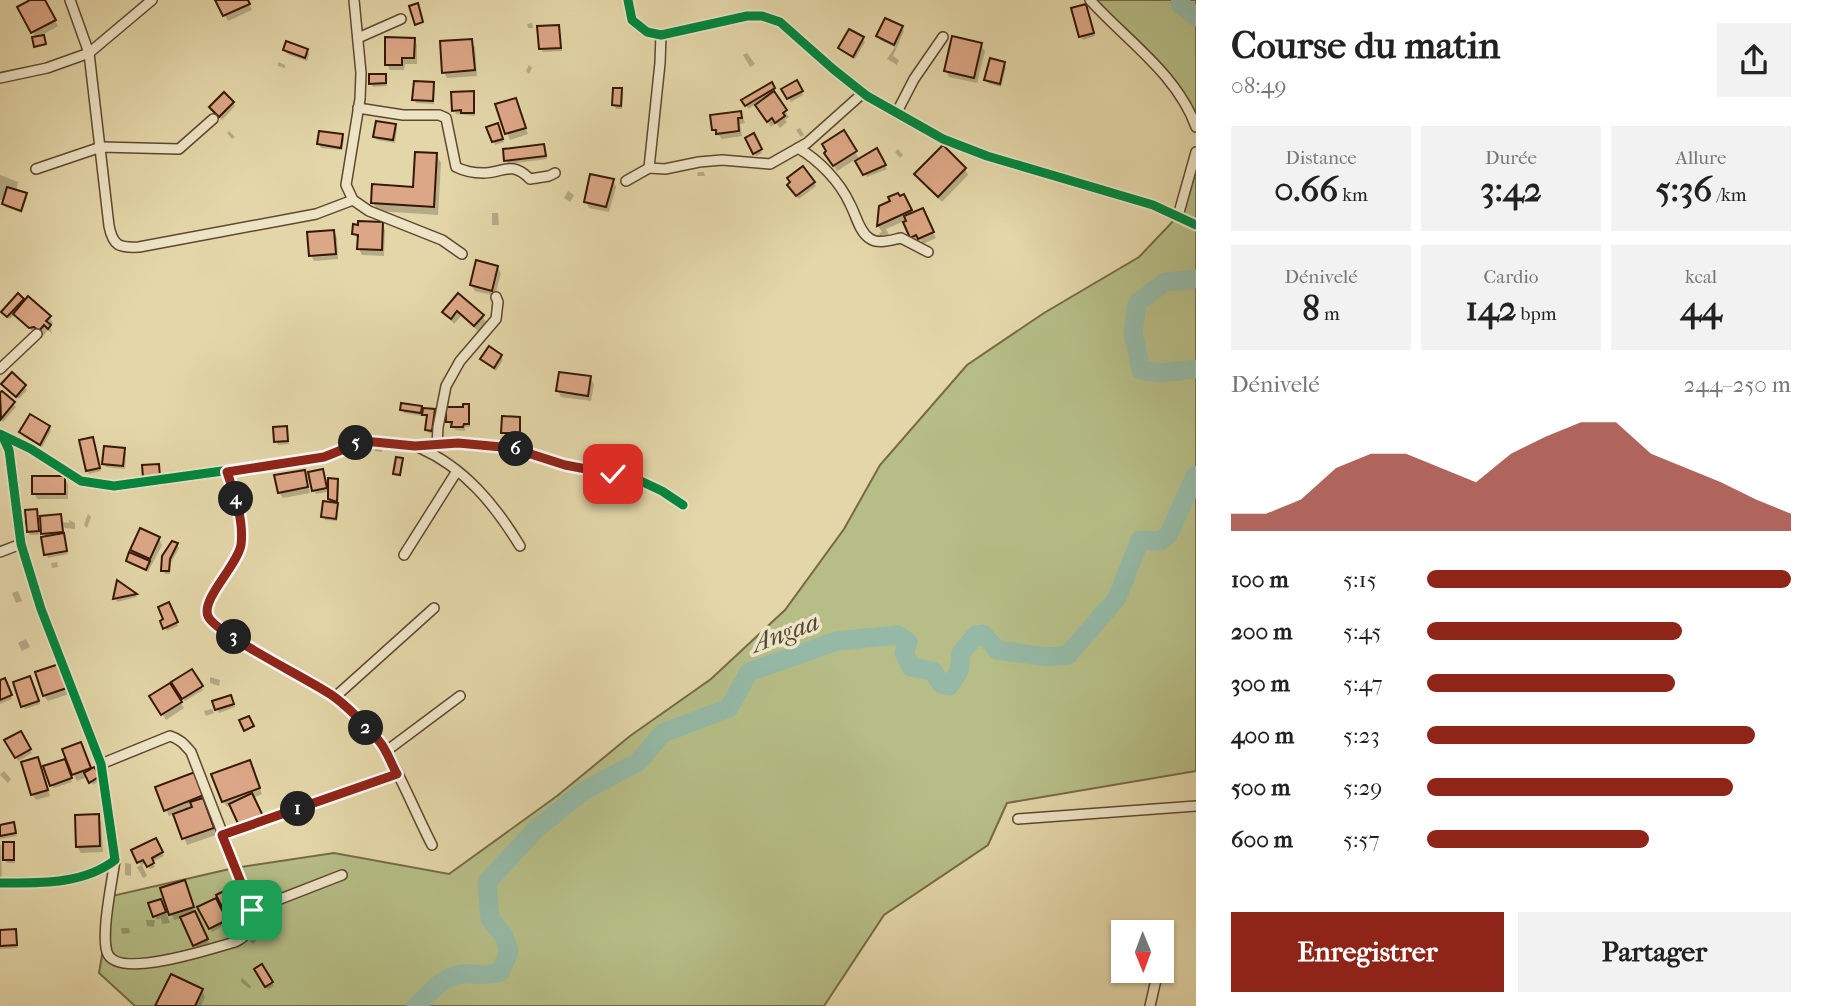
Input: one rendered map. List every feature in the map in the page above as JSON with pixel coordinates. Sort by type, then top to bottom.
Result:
[{"type":"street","points":[[70,0],[89,53],[109,226],[112,238],[119,246],[139,247],[302,217],[330,210],[353,200]]},
{"type":"street","points":[[0,78],[47,68],[89,53],[152,0]]},
{"type":"street","points":[[354,0],[360,73],[358,108],[346,185],[353,200],[369,211],[442,240],[462,254]]},
{"type":"street","points":[[628,0],[632,20],[647,32],[661,35],[747,16],[762,16],[780,22],[863,93],[943,139],[987,156],[1153,205],[1196,225]]},
{"type":"street","points":[[1090,0],[1124,32],[1171,84],[1190,111],[1196,127]]},
{"type":"street","points":[[358,38],[401,19]]},
{"type":"street","points":[[649,168],[661,35]]},
{"type":"street","points":[[897,112],[914,79],[943,37]]},
{"type":"street","points":[[626,181],[649,168],[665,169],[699,162],[722,160],[770,164],[798,148],[863,93]]},
{"type":"street","points":[[358,108],[403,115],[439,114],[446,118],[452,156],[456,167],[463,170],[486,174],[499,169],[518,169],[530,179],[555,173]]},
{"type":"street","points":[[36,169],[101,148],[179,149],[213,119]]},
{"type":"street","points":[[798,148],[817,160],[841,189],[864,233],[871,240],[885,241],[901,237],[928,252]]},
{"type":"street","points":[[1178,216],[1196,152]]},
{"type":"street","points":[[437,446],[446,386],[460,361],[496,319],[496,297]]},
{"type":"street","points":[[0,369],[37,334]]},
{"type":"street","points":[[1,435],[31,449],[81,481],[114,486],[324,457],[364,441],[415,446],[458,443],[512,448],[565,465],[630,476],[662,491],[682,505]]},
{"type":"street","points":[[1,435],[9,450],[14,476],[21,544],[41,609],[102,764],[115,860],[106,938],[107,953],[112,961],[126,965],[147,964],[235,943],[245,937],[253,919],[252,910],[191,752],[179,739],[170,736],[102,764]]},
{"type":"street","points":[[415,446],[438,456],[482,493],[501,515],[520,547]]},
{"type":"street","points":[[404,555],[457,471]]},
{"type":"street","points":[[227,472],[242,532],[240,548],[208,603],[208,617],[213,625],[335,697],[380,742],[432,845]]},
{"type":"street","points":[[0,552],[21,544]]},
{"type":"street","points":[[335,697],[434,608]]},
{"type":"street","points":[[385,752],[460,696]]},
{"type":"street","points":[[222,835],[397,774]]},
{"type":"street","points":[[1018,819],[1196,806]]},
{"type":"street","points":[[0,883],[52,882],[76,878],[115,860]]},
{"type":"street","points":[[252,910],[342,875]]},
{"type":"street","points":[[1150,1006],[1155,984]]},
{"type":"green space","points":[[1090,0],[1196,0],[1196,127],[1171,84]]},
{"type":"green space","points":[[1196,152],[1196,771],[1007,803],[988,845],[884,915],[824,1006],[135,1006],[99,973],[112,896],[234,868],[334,853],[449,874],[557,796],[630,736],[711,679],[785,610],[844,529],[880,465],[967,365],[1044,313],[1139,257],[1178,216]]},
{"type":"building","points":[[30,0],[45,0],[56,20],[31,33],[17,7]]},
{"type":"building","points":[[215,0],[248,0],[250,4],[223,16]]},
{"type":"building","points":[[418,3],[423,22],[415,25],[409,6]]},
{"type":"building","points":[[1086,4],[1094,33],[1079,37],[1071,8]]},
{"type":"building","points":[[885,18],[903,26],[894,45],[876,36]]},
{"type":"building","points":[[559,25],[561,48],[539,49],[537,26]]},
{"type":"building","points":[[849,29],[864,37],[853,57],[838,48]]},
{"type":"building","points":[[44,35],[46,44],[34,47],[32,37]]},
{"type":"building","points":[[952,36],[982,43],[974,78],[944,71]]},
{"type":"building","points":[[385,37],[415,38],[414,58],[402,58],[402,65],[385,65]]},
{"type":"building","points":[[472,39],[475,70],[442,73],[440,41]]},
{"type":"building","points":[[286,41],[308,49],[305,58],[283,50]]},
{"type":"building","points":[[990,58],[1005,62],[1000,84],[984,80]]},
{"type":"building","points":[[369,74],[386,74],[386,83],[369,84]]},
{"type":"building","points":[[797,80],[803,91],[787,99],[781,89]]},
{"type":"building","points":[[414,81],[434,82],[433,101],[412,100]]},
{"type":"building","points":[[772,82],[775,88],[745,106],[741,100]]},
{"type":"building","points":[[613,88],[622,88],[621,106],[612,105]]},
{"type":"building","points":[[474,91],[474,113],[452,111],[451,92]]},
{"type":"building","points":[[774,91],[787,110],[783,113],[785,116],[775,123],[772,118],[767,122],[755,105]]},
{"type":"building","points":[[224,92],[234,102],[219,117],[209,107]]},
{"type":"building","points":[[516,98],[526,128],[505,134],[495,104]]},
{"type":"building","points":[[741,111],[742,118],[738,118],[739,131],[716,134],[716,130],[712,130],[710,115]]},
{"type":"building","points":[[376,121],[396,124],[393,140],[373,137]]},
{"type":"building","points":[[498,123],[503,139],[492,142],[486,127]]},
{"type":"building","points":[[844,130],[857,151],[833,166],[824,153],[826,151],[822,144]]},
{"type":"building","points":[[319,131],[343,134],[341,148],[317,144]]},
{"type":"building","points":[[754,133],[762,149],[753,154],[745,138]]},
{"type":"building","points":[[544,144],[546,156],[504,161],[503,149]]},
{"type":"building","points":[[943,145],[966,168],[938,197],[914,174]]},
{"type":"building","points":[[877,148],[886,165],[863,175],[855,161]]},
{"type":"building","points":[[415,152],[437,153],[434,207],[371,203],[372,184],[413,187]]},
{"type":"building","points":[[803,166],[815,182],[796,196],[787,185],[790,182],[787,178]]},
{"type":"building","points":[[590,174],[614,179],[606,207],[584,202]]},
{"type":"building","points":[[7,187],[27,193],[21,211],[2,204]]},
{"type":"building","points":[[898,193],[900,196],[904,194],[912,210],[877,226],[879,206],[890,201],[888,197]]},
{"type":"building","points":[[923,208],[934,232],[918,239],[916,235],[910,238],[903,222],[906,221],[904,216]]},
{"type":"building","points":[[358,221],[383,222],[382,250],[357,249],[358,235],[352,234],[353,224],[358,225]]},
{"type":"building","points":[[334,230],[336,254],[309,256],[307,232]]},
{"type":"building","points":[[476,260],[498,266],[492,291],[470,285]]},
{"type":"building","points":[[18,293],[24,299],[7,317],[1,312]]},
{"type":"building","points":[[458,293],[484,315],[474,326],[457,311],[451,319],[442,312]]},
{"type":"building","points":[[28,296],[51,316],[46,321],[51,325],[48,329],[44,325],[39,331],[34,327],[29,328],[13,314]]},
{"type":"building","points":[[489,346],[502,355],[494,368],[480,359]]},
{"type":"building","points":[[12,372],[26,385],[16,397],[1,384]]},
{"type":"building","points":[[559,372],[591,376],[588,396],[556,391]]},
{"type":"building","points":[[0,392],[15,402],[1,419]]},
{"type":"building","points":[[401,403],[422,406],[421,413],[400,410]]},
{"type":"building","points":[[463,404],[469,404],[469,424],[451,427],[452,422],[446,422],[446,407],[463,407]]},
{"type":"building","points":[[423,408],[435,409],[432,431],[425,430],[427,415],[422,415]]},
{"type":"building","points":[[30,414],[50,426],[40,445],[19,432]]},
{"type":"building","points":[[502,416],[520,417],[520,433],[501,433]]},
{"type":"building","points":[[287,426],[288,441],[274,442],[273,427]]},
{"type":"building","points":[[93,437],[100,468],[86,471],[79,440]]},
{"type":"building","points":[[104,446],[125,448],[123,466],[102,464]]},
{"type":"building","points":[[396,457],[403,458],[400,475],[393,474]]},
{"type":"building","points":[[159,464],[160,477],[143,478],[142,465]]},
{"type":"building","points":[[323,469],[327,488],[312,491],[308,472]]},
{"type":"building","points":[[305,470],[308,487],[278,493],[274,475]]},
{"type":"building","points":[[32,476],[65,476],[65,494],[32,494]]},
{"type":"building","points":[[328,478],[338,479],[337,502],[328,499]]},
{"type":"building","points":[[323,501],[338,503],[336,519],[321,517]]},
{"type":"building","points":[[37,509],[39,531],[27,532],[25,510]]},
{"type":"building","points":[[61,514],[63,532],[41,534],[40,516]]},
{"type":"building","points":[[140,528],[160,537],[150,559],[130,550]]},
{"type":"building","points":[[64,533],[67,551],[44,555],[41,537]]},
{"type":"building","points":[[172,541],[178,543],[170,559],[169,571],[161,571],[162,556]]},
{"type":"building","points":[[129,552],[150,561],[146,570],[126,561]]},
{"type":"building","points":[[117,580],[137,594],[113,599]]},
{"type":"building","points":[[169,602],[178,622],[163,629],[160,621],[163,619],[158,607]]},
{"type":"building","points":[[59,664],[67,688],[43,696],[35,672]]},
{"type":"building","points":[[192,669],[203,686],[182,699],[171,682]]},
{"type":"building","points":[[30,676],[39,701],[21,707],[13,682]]},
{"type":"building","points":[[5,678],[12,695],[0,700],[0,680]]},
{"type":"building","points":[[170,683],[182,702],[161,715],[149,696]]},
{"type":"building","points":[[231,695],[234,704],[215,710],[212,701]]},
{"type":"building","points":[[249,716],[254,726],[244,731],[239,720]]},
{"type":"building","points":[[21,731],[31,749],[15,758],[4,740]]},
{"type":"building","points":[[81,742],[91,768],[72,775],[62,749]]},
{"type":"building","points":[[38,757],[48,790],[31,795],[21,762]]},
{"type":"building","points":[[65,759],[72,778],[50,786],[43,766]]},
{"type":"building","points":[[250,760],[260,788],[222,802],[211,774]]},
{"type":"building","points":[[94,767],[100,776],[89,783],[84,773]]},
{"type":"building","points":[[195,772],[204,795],[164,811],[155,787]]},
{"type":"building","points":[[252,793],[263,816],[240,828],[229,804]]},
{"type":"building","points":[[203,798],[214,828],[182,839],[173,814],[192,807],[190,802]]},
{"type":"building","points":[[99,814],[100,846],[76,847],[75,815]]},
{"type":"building","points":[[14,822],[16,833],[0,836],[0,825]]},
{"type":"building","points":[[156,838],[163,852],[152,858],[154,863],[147,867],[143,860],[137,863],[131,850]]},
{"type":"building","points":[[3,842],[14,842],[14,860],[3,860]]},
{"type":"building","points":[[185,880],[194,907],[169,915],[160,888]]},
{"type":"building","points":[[236,885],[251,914],[231,925],[216,895]]},
{"type":"building","points":[[216,898],[227,920],[209,929],[197,907]]},
{"type":"building","points":[[161,899],[166,912],[153,917],[148,903]]},
{"type":"building","points":[[195,911],[208,939],[193,946],[180,917]]},
{"type":"building","points":[[16,929],[17,945],[0,946],[0,930]]},
{"type":"building","points":[[262,964],[273,982],[265,987],[254,969]]},
{"type":"building","points":[[171,974],[203,989],[195,1006],[155,1006]]},
{"type":"waterway","name":"Angaa","points":[[1181,0],[1180,4],[1196,17]]},
{"type":"waterway","name":"Angaa","points":[[1196,279],[1165,282],[1137,303],[1133,332],[1141,370],[1162,373],[1196,369]]},
{"type":"waterway","name":"Angaa","points":[[416,1006],[436,987],[454,976],[500,972],[509,952],[504,936],[490,919],[487,882],[536,829],[582,792],[638,762],[663,733],[729,708],[749,672],[837,641],[898,635],[908,642],[904,653],[911,667],[933,671],[941,684],[949,686],[959,671],[961,653],[976,635],[983,634],[997,650],[1048,657],[1068,655],[1117,598],[1140,540],[1160,541],[1168,535],[1196,475]]},
{"type":"cycle path","points":[[628,0],[632,20],[647,32],[661,35],[747,16],[762,16],[780,22],[867,96],[943,139],[987,156],[1153,205],[1196,225]]},
{"type":"cycle path","points":[[0,434],[31,449],[81,481],[114,486],[324,457],[364,441],[415,446],[458,443],[512,448],[565,465],[630,476],[662,491],[683,505]]},
{"type":"cycle path","points":[[0,883],[60,881],[89,874],[115,860],[101,764],[41,609],[21,544],[9,450],[3,437]]},
{"type":"route","points":[[252,910],[222,835],[397,774],[380,742],[335,697],[213,625],[208,617],[208,603],[240,548],[242,532],[227,472],[324,457],[364,441],[415,446],[458,443],[512,448],[565,465],[613,474]]}]
